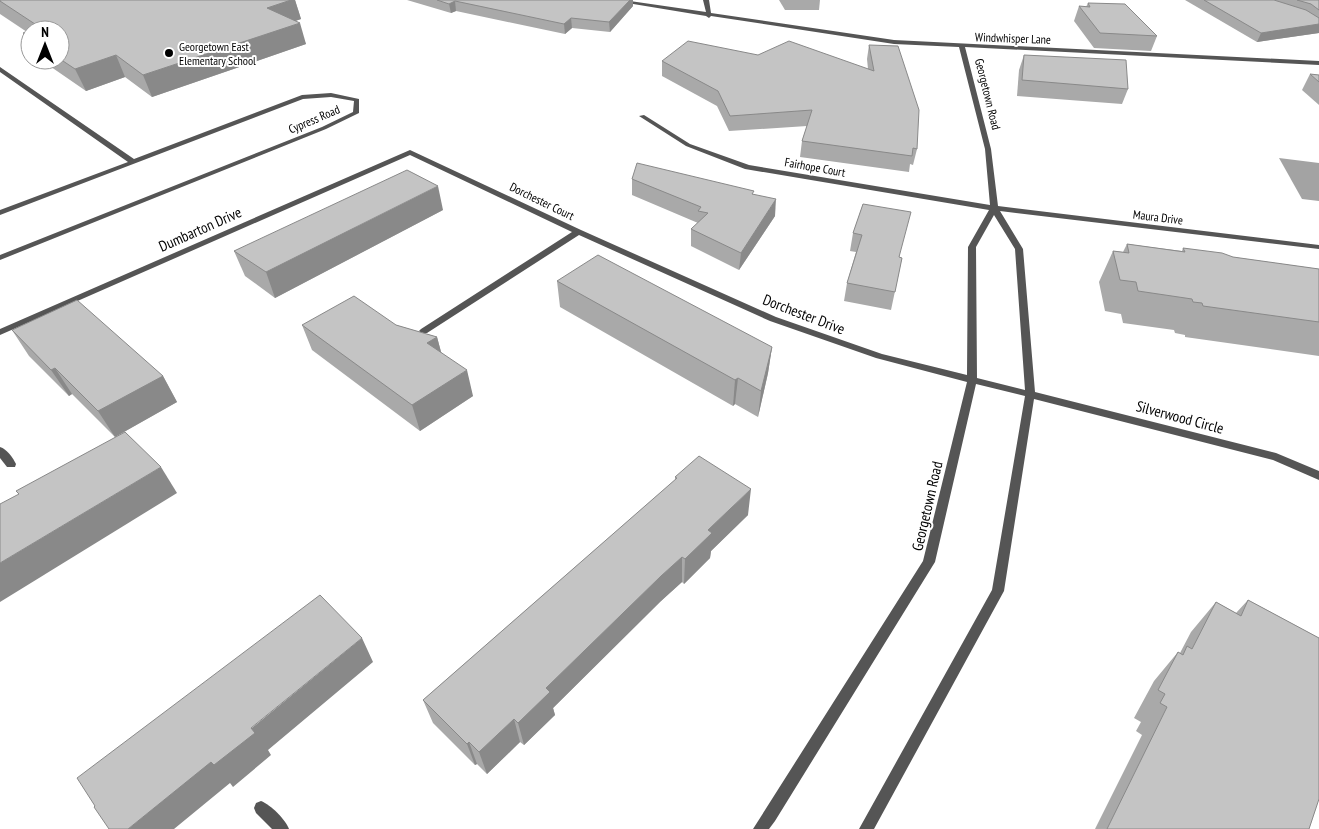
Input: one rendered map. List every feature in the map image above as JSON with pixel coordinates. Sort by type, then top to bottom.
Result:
[{"type":"street","name":"Windwhisper Lane","points":[[612,0],[709,16],[894,42],[1319,64]]},
{"type":"street","points":[[706,0],[709,16]]},
{"type":"street","name":"Georgetown Road","points":[[866,829],[998,590],[1030,394],[1019,249],[994,208],[988,149],[962,47]]},
{"type":"street","points":[[0,69],[133,162]]},
{"type":"street","name":"Cypress Road","points":[[0,213],[302,98],[331,95],[357,100],[356,113],[324,128],[0,258]]},
{"type":"street","name":"Fairhope Court","points":[[642,116],[688,145],[748,167],[994,208]]},
{"type":"street","name":"Dorchester Court","points":[[410,152],[578,232]]},
{"type":"street","name":"Dumbarton Drive","points":[[0,332],[410,152]]},
{"type":"street","name":"Georgetown Road","points":[[760,829],[929,562],[972,379],[972,247],[994,208]]},
{"type":"street","name":"Maura Drive","points":[[994,208],[1319,247]]},
{"type":"street","name":"Dorchester Court","points":[[424,331],[578,232]]},
{"type":"street","name":"Dorchester Drive","points":[[578,232],[773,319],[879,356],[1030,394]]},
{"type":"street","name":"Silverwood Circle","points":[[1030,394],[1276,457],[1319,476]]},
{"type":"street","points":[[0,452],[11,464]]},
{"type":"street","points":[[261,808],[282,829]]},
{"type":"shaded area","points":[[1279,158],[1319,163],[1319,201],[1302,199]]},
{"type":"building","name":"Georgetown East Elementary School","points":[[291,0],[267,8],[300,23],[143,75],[116,55],[75,69],[70,66],[70,20],[29,20],[0,1]]},
{"type":"building","points":[[437,0],[630,0],[609,22],[571,18],[564,24],[455,1],[449,4]]},
{"type":"building","points":[[1204,0],[1274,0],[1306,10],[1319,18],[1319,24],[1261,33]]},
{"type":"building","points":[[1297,0],[1319,0],[1319,10],[1311,4]]},
{"type":"building","points":[[1088,3],[1125,4],[1157,36],[1100,33],[1079,6],[1090,7]]},
{"type":"building","points":[[688,41],[758,55],[789,41],[874,71],[869,45],[898,46],[919,110],[917,149],[913,148],[912,156],[802,141],[812,110],[730,116],[718,91],[662,61]]},
{"type":"building","points":[[1024,55],[1126,60],[1128,89],[1022,80]]},
{"type":"building","points":[[1310,74],[1319,75],[1319,82]]},
{"type":"building","points":[[637,163],[754,191],[752,194],[776,199],[741,253],[691,229],[708,213],[698,211],[701,207],[632,179]]},
{"type":"building","points":[[407,170],[438,186],[266,272],[234,251]]},
{"type":"building","points":[[863,204],[911,212],[899,257],[902,258],[895,292],[847,283],[862,235],[853,233]]},
{"type":"building","points":[[1127,244],[1185,252],[1183,248],[1222,253],[1233,257],[1319,269],[1319,322],[1203,306],[1202,303],[1193,302],[1192,299],[1138,291],[1136,282],[1120,280],[1113,251],[1129,253]]},
{"type":"building","points":[[598,255],[772,347],[761,391],[738,378],[735,380],[557,281]]},
{"type":"building","points":[[354,296],[396,325],[437,337],[427,343],[467,370],[412,405],[302,325]]},
{"type":"building","points":[[77,300],[163,376],[98,411],[55,368],[51,370],[12,330]]},
{"type":"building","points":[[125,432],[161,467],[0,563],[0,504],[19,494],[16,491]]},
{"type":"building","points":[[699,456],[751,489],[708,530],[712,533],[685,559],[682,557],[661,576],[546,688],[550,692],[518,723],[514,719],[479,752],[469,742],[467,744],[423,700],[677,478],[675,477]]},
{"type":"building","points":[[320,595],[362,638],[251,728],[255,733],[214,765],[211,762],[128,829],[109,829],[77,778]]},
{"type":"building","points":[[1248,600],[1319,638],[1319,799],[1309,829],[1107,829],[1167,707],[1160,703],[1165,694],[1158,690],[1178,652],[1183,655],[1187,646],[1192,649],[1216,602],[1241,616]]},
{"type":"place","name":"Georgetown East Elementary School","points":[[169,53]]}]
